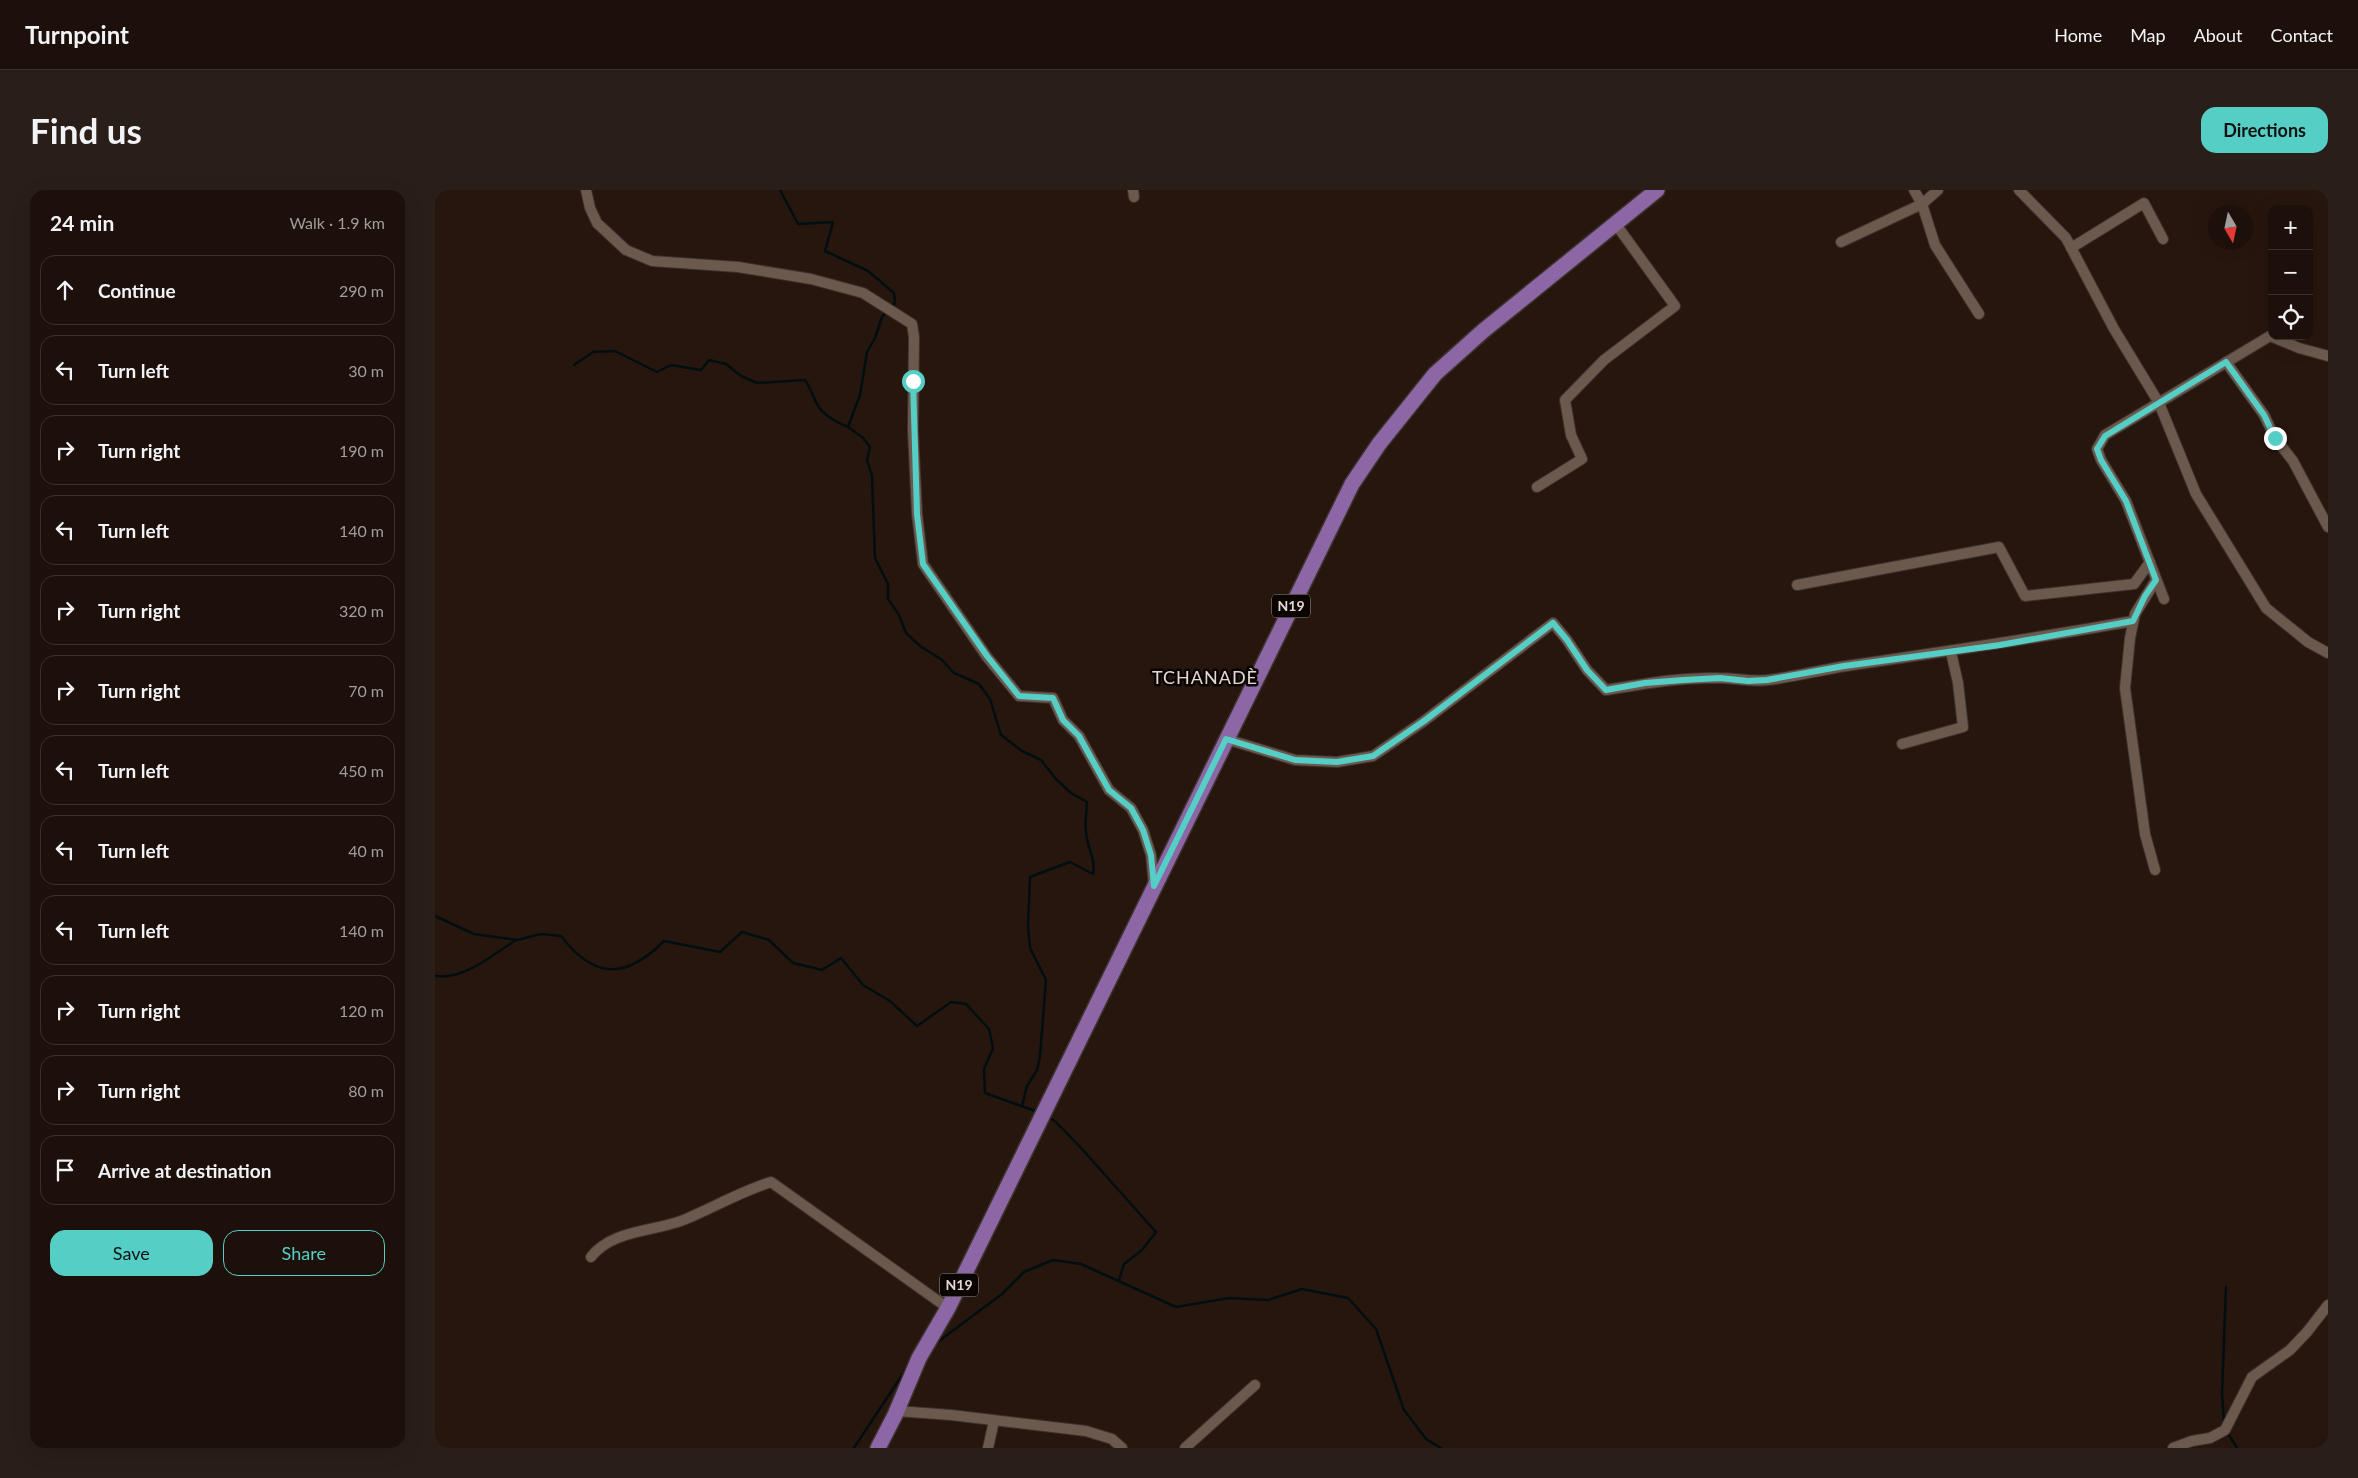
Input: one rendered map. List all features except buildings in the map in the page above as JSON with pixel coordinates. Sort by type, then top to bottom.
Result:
[{"type":"main road","name":"N19","points":[[878,1448],[897,1411],[919,1358],[948,1308],[1341,505],[1379,444],[1430,381],[1451,359],[1615,222],[1657,190]]},
{"type":"street","points":[[586,190],[590,208],[597,223],[626,250],[652,261],[738,267],[811,279],[863,293],[912,324],[914,337],[913,432],[917,514],[923,564],[987,656],[1019,696],[1053,698],[1063,720],[1079,736],[1109,790],[1131,808],[1139,822],[1151,855],[1154,886]]},
{"type":"street","points":[[1914,190],[1922,204],[1935,245],[1979,314]]},
{"type":"street","points":[[1841,242],[1922,204],[1938,190]]},
{"type":"street","points":[[2019,190],[2066,238],[2114,329],[2159,403],[2196,494],[2266,608],[2308,642],[2328,653]]},
{"type":"street","points":[[2071,248],[2144,203],[2163,240]]},
{"type":"street","points":[[1537,487],[1582,459],[1571,435],[1565,400],[1604,360],[1675,306],[1615,222]]},
{"type":"street","points":[[2163,599],[2126,501],[2101,460],[2097,449],[2105,436],[2270,336],[2299,348],[2328,356]]},
{"type":"street","points":[[2226,362],[2264,415],[2275,438],[2293,461],[2328,527]]},
{"type":"street","points":[[1797,585],[1999,547],[2025,596],[2134,584],[2150,562]]},
{"type":"street","points":[[2155,870],[2145,834],[2125,688],[2133,621],[2145,596],[2156,580]]},
{"type":"street","points":[[1226,739],[1295,760],[1337,762],[1373,756],[1424,721],[1553,623],[1587,670],[1606,690],[1645,683],[1683,680],[1720,678],[1748,681],[1767,680],[1951,652],[2133,621]]},
{"type":"street","points":[[1902,744],[1963,726],[1958,683],[1951,652]]},
{"type":"street","points":[[591,1257],[599,1247],[644,1230],[683,1220],[771,1182],[948,1308]]},
{"type":"street","points":[[2173,1448],[2192,1441],[2210,1438],[2225,1430],[2252,1377],[2289,1350],[2307,1332],[2328,1305]]},
{"type":"street","points":[[1185,1448],[1255,1385]]},
{"type":"street","points":[[897,1411],[1086,1431],[1112,1439],[1123,1448]]},
{"type":"street","points":[[987,1448],[994,1421]]},
{"type":"waterway","points":[[780,190],[798,224],[833,222],[825,251],[868,271],[894,293],[895,303],[892,306]]},
{"type":"waterway","points":[[886,312],[867,352],[860,395],[848,427],[862,437],[870,447],[867,460],[872,476],[875,558],[888,584],[888,599],[899,615],[906,633],[920,646],[942,660],[954,673],[979,684],[990,699],[1001,735],[1022,751],[1041,760],[1056,779],[1071,793],[1087,802],[1086,833],[1093,862],[1093,874],[1070,862],[1030,877],[1028,926],[1030,948],[1046,980],[1040,1056],[1037,1070],[1027,1086],[1022,1106]]},
{"type":"waterway","points":[[574,365],[593,352],[615,351],[657,372],[671,365],[701,370],[709,360],[726,364],[741,376],[757,383],[805,380],[821,410],[834,420],[848,427]]},
{"type":"waterway","points":[[435,916],[474,934],[517,940],[541,934],[561,936],[573,950],[586,960],[598,967],[610,969],[623,968],[636,963],[650,954],[664,941],[720,952],[742,932],[769,940],[793,963],[822,970],[841,958],[863,985],[890,1001],[917,1026],[951,1002],[966,1004],[989,1029],[993,1048],[984,1069],[985,1093],[1038,1112]]},
{"type":"waterway","points":[[435,976],[457,974],[467,970],[488,959],[516,940]]},
{"type":"waterway","points":[[1047,1117],[1055,1121],[1082,1149],[1156,1232],[1142,1250],[1124,1264],[1119,1280]]},
{"type":"waterway","points":[[935,1344],[1002,1294],[1024,1272],[1053,1260],[1081,1264],[1176,1307],[1229,1298],[1268,1300],[1302,1289],[1348,1298],[1376,1329],[1404,1410],[1426,1439],[1441,1448]]},
{"type":"waterway","points":[[2224,1423],[2222,1393],[2226,1287]]},
{"type":"waterway","points":[[854,1448],[908,1366]]},
{"type":"waterway","points":[[2227,1432],[2237,1448]]},
{"type":"district","name":"TCHANADÈ","points":[[1205,678]]},
{"type":"route","points":[[913,381],[913,432],[917,483],[917,514],[923,564],[987,656],[1019,696],[1053,698],[1063,720],[1079,736],[1092,756],[1109,790],[1131,808],[1143,830],[1151,855],[1154,886],[1226,739],[1295,760],[1337,762],[1373,756],[1424,721],[1553,623],[1559,628],[1587,670],[1606,690],[1645,683],[1683,680],[1720,678],[1748,681],[1767,680],[1844,666],[2000,645],[2133,621],[2145,596],[2156,580],[2126,501],[2101,460],[2097,449],[2105,436],[2226,362],[2264,415],[2275,438]]}]
